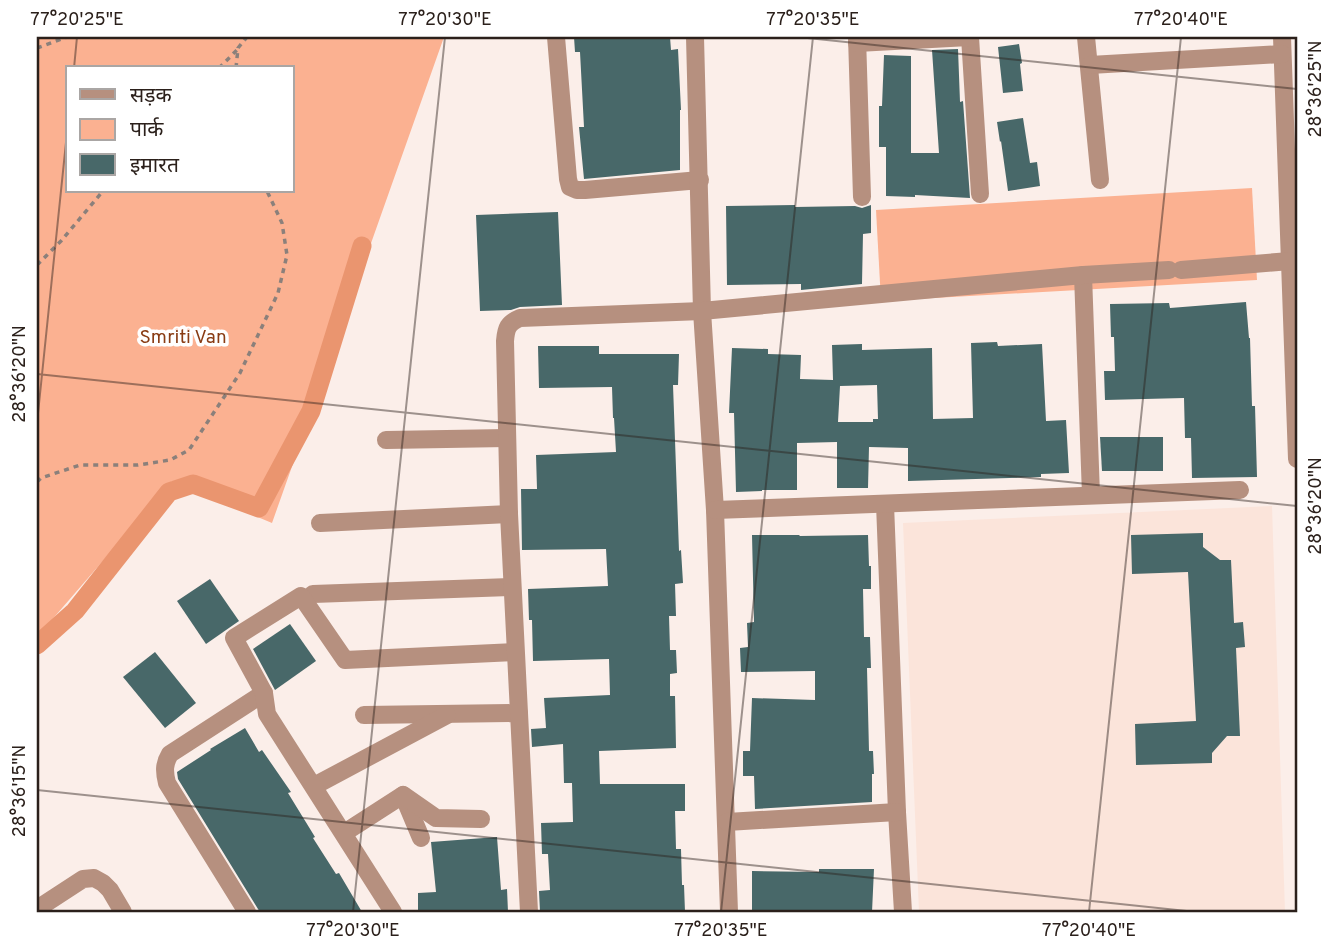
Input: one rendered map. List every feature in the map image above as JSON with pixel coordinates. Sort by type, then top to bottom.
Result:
[{"type":"street","points":[[556,37],[570,187],[585,190],[700,180]]},
{"type":"street","points":[[695,37],[702,311],[715,510],[729,912]]},
{"type":"street","points":[[862,197],[857,40],[970,37],[980,194]]},
{"type":"street","points":[[1086,37],[1100,180]]},
{"type":"street","points":[[1090,65],[1282,45],[1297,459]]},
{"type":"street","points":[[529,912],[509,514],[505,341],[506,328],[511,322],[520,318],[702,311],[1083,275],[1290,261]]},
{"type":"street","points":[[1083,275],[1091,495]]},
{"type":"street","points":[[386,440],[507,439]]},
{"type":"street","points":[[715,510],[1240,490]]},
{"type":"street","points":[[885,504],[903,912]]},
{"type":"street","points":[[320,523],[509,514]]},
{"type":"street","points":[[313,594],[512,587]]},
{"type":"street","points":[[393,912],[267,714],[264,693],[234,638],[301,596],[345,660],[515,652]]},
{"type":"street","points":[[247,912],[167,783],[164,772],[165,762],[170,754],[264,693]]},
{"type":"street","points":[[364,715],[519,713]]},
{"type":"street","points":[[314,786],[450,714]]},
{"type":"street","points":[[344,833],[403,795]]},
{"type":"street","points":[[403,795],[436,818],[481,819]]},
{"type":"street","points":[[403,795],[421,838]]},
{"type":"street","points":[[727,822],[897,812]]},
{"type":"street","points":[[37,909],[83,879],[94,878],[110,890],[123,912]]},
{"type":"path","points":[[37,48],[67,37]]},
{"type":"path","points":[[221,66],[247,37]]},
{"type":"path","points":[[236,66],[238,48]]},
{"type":"path","points":[[37,265],[102,192]]},
{"type":"path","points":[[37,482],[41,478],[80,465],[138,466],[170,460],[189,450],[240,373],[278,293],[287,255],[282,223],[267,192]]},
{"type":"shaded area","points":[[1272,506],[1285,912],[919,912],[903,523]]},
{"type":"green space","name":"Smriti Van","points":[[37,37],[444,37],[272,523],[172,481],[37,637]]},
{"type":"green space","points":[[1252,188],[1257,280],[881,301],[876,210]]},
{"type":"building","points":[[574,37],[670,37],[671,50],[678,49],[680,170],[584,179],[579,127],[584,127],[580,52],[575,52]]},
{"type":"building","points":[[1019,44],[1023,91],[1003,93],[998,47]]},
{"type":"building","points":[[958,49],[960,102],[963,101],[970,198],[886,196],[886,147],[879,147],[879,106],[882,106],[884,55],[911,56],[911,153],[939,153],[932,50]]},
{"type":"building","points":[[1023,118],[1030,163],[1037,162],[1040,186],[1008,191],[997,122]]},
{"type":"building","points":[[871,205],[871,233],[863,234],[862,284],[801,290],[801,284],[727,285],[726,206],[862,208]]},
{"type":"building","points":[[558,212],[562,305],[480,311],[476,215]]},
{"type":"building","points":[[1246,302],[1252,406],[1255,406],[1257,477],[1192,478],[1191,438],[1185,438],[1184,398],[1105,400],[1104,371],[1115,371],[1110,304],[1169,303],[1170,308]]},
{"type":"building","points":[[997,342],[998,346],[1042,344],[1046,421],[1066,420],[1069,473],[1041,474],[1041,477],[908,481],[908,448],[869,447],[868,488],[837,488],[837,442],[797,443],[797,490],[736,492],[734,413],[729,413],[732,348],[768,349],[768,354],[801,355],[800,379],[833,380],[832,345],[862,344],[862,350],[932,348],[933,419],[973,418],[971,343]],"holes":[[[877,385],[878,419],[873,419],[873,422],[838,422],[840,386]]]},
{"type":"building","points":[[538,346],[599,346],[599,354],[679,354],[678,385],[673,385],[679,551],[681,550],[683,583],[675,584],[676,616],[669,616],[670,650],[676,650],[677,673],[670,674],[670,696],[675,696],[676,748],[599,751],[600,784],[685,784],[685,811],[675,811],[676,849],[681,849],[685,912],[540,912],[539,891],[550,890],[548,854],[542,854],[541,823],[573,822],[572,783],[564,783],[563,744],[532,747],[531,729],[546,728],[544,698],[610,695],[609,659],[533,661],[528,589],[608,586],[606,549],[522,550],[521,489],[537,489],[536,455],[616,452],[612,387],[539,388]]},
{"type":"building","points":[[1100,437],[1163,437],[1163,471],[1102,471]]},
{"type":"building","points":[[1203,533],[1203,547],[1220,560],[1231,560],[1234,623],[1243,622],[1245,647],[1236,648],[1240,736],[1227,736],[1212,753],[1212,763],[1136,765],[1135,724],[1196,721],[1188,572],[1132,574],[1131,535]]},
{"type":"building","points":[[752,535],[868,535],[871,589],[863,589],[864,637],[870,637],[871,668],[867,668],[869,751],[873,751],[874,774],[872,802],[755,809],[754,776],[743,776],[743,751],[750,751],[752,698],[815,700],[815,671],[741,672],[740,648],[748,647],[747,623],[754,622]]},
{"type":"building","points":[[210,579],[239,621],[206,644],[177,601]]},
{"type":"building","points":[[290,624],[316,661],[275,690],[253,649]]},
{"type":"building","points":[[155,652],[196,703],[165,728],[123,677]]},
{"type":"building","points":[[245,728],[259,752],[262,750],[291,792],[288,793],[315,837],[313,838],[336,874],[339,873],[362,912],[260,912],[258,909],[178,779],[177,772]]},
{"type":"building","points":[[497,837],[501,890],[507,889],[508,912],[418,912],[418,893],[436,892],[431,842]]},
{"type":"building","points":[[819,869],[874,869],[872,912],[752,912],[752,871],[819,872]]},
{"type":"waterway","points":[[37,645],[75,611],[169,492],[193,484],[259,508],[311,411],[362,246]]}]
